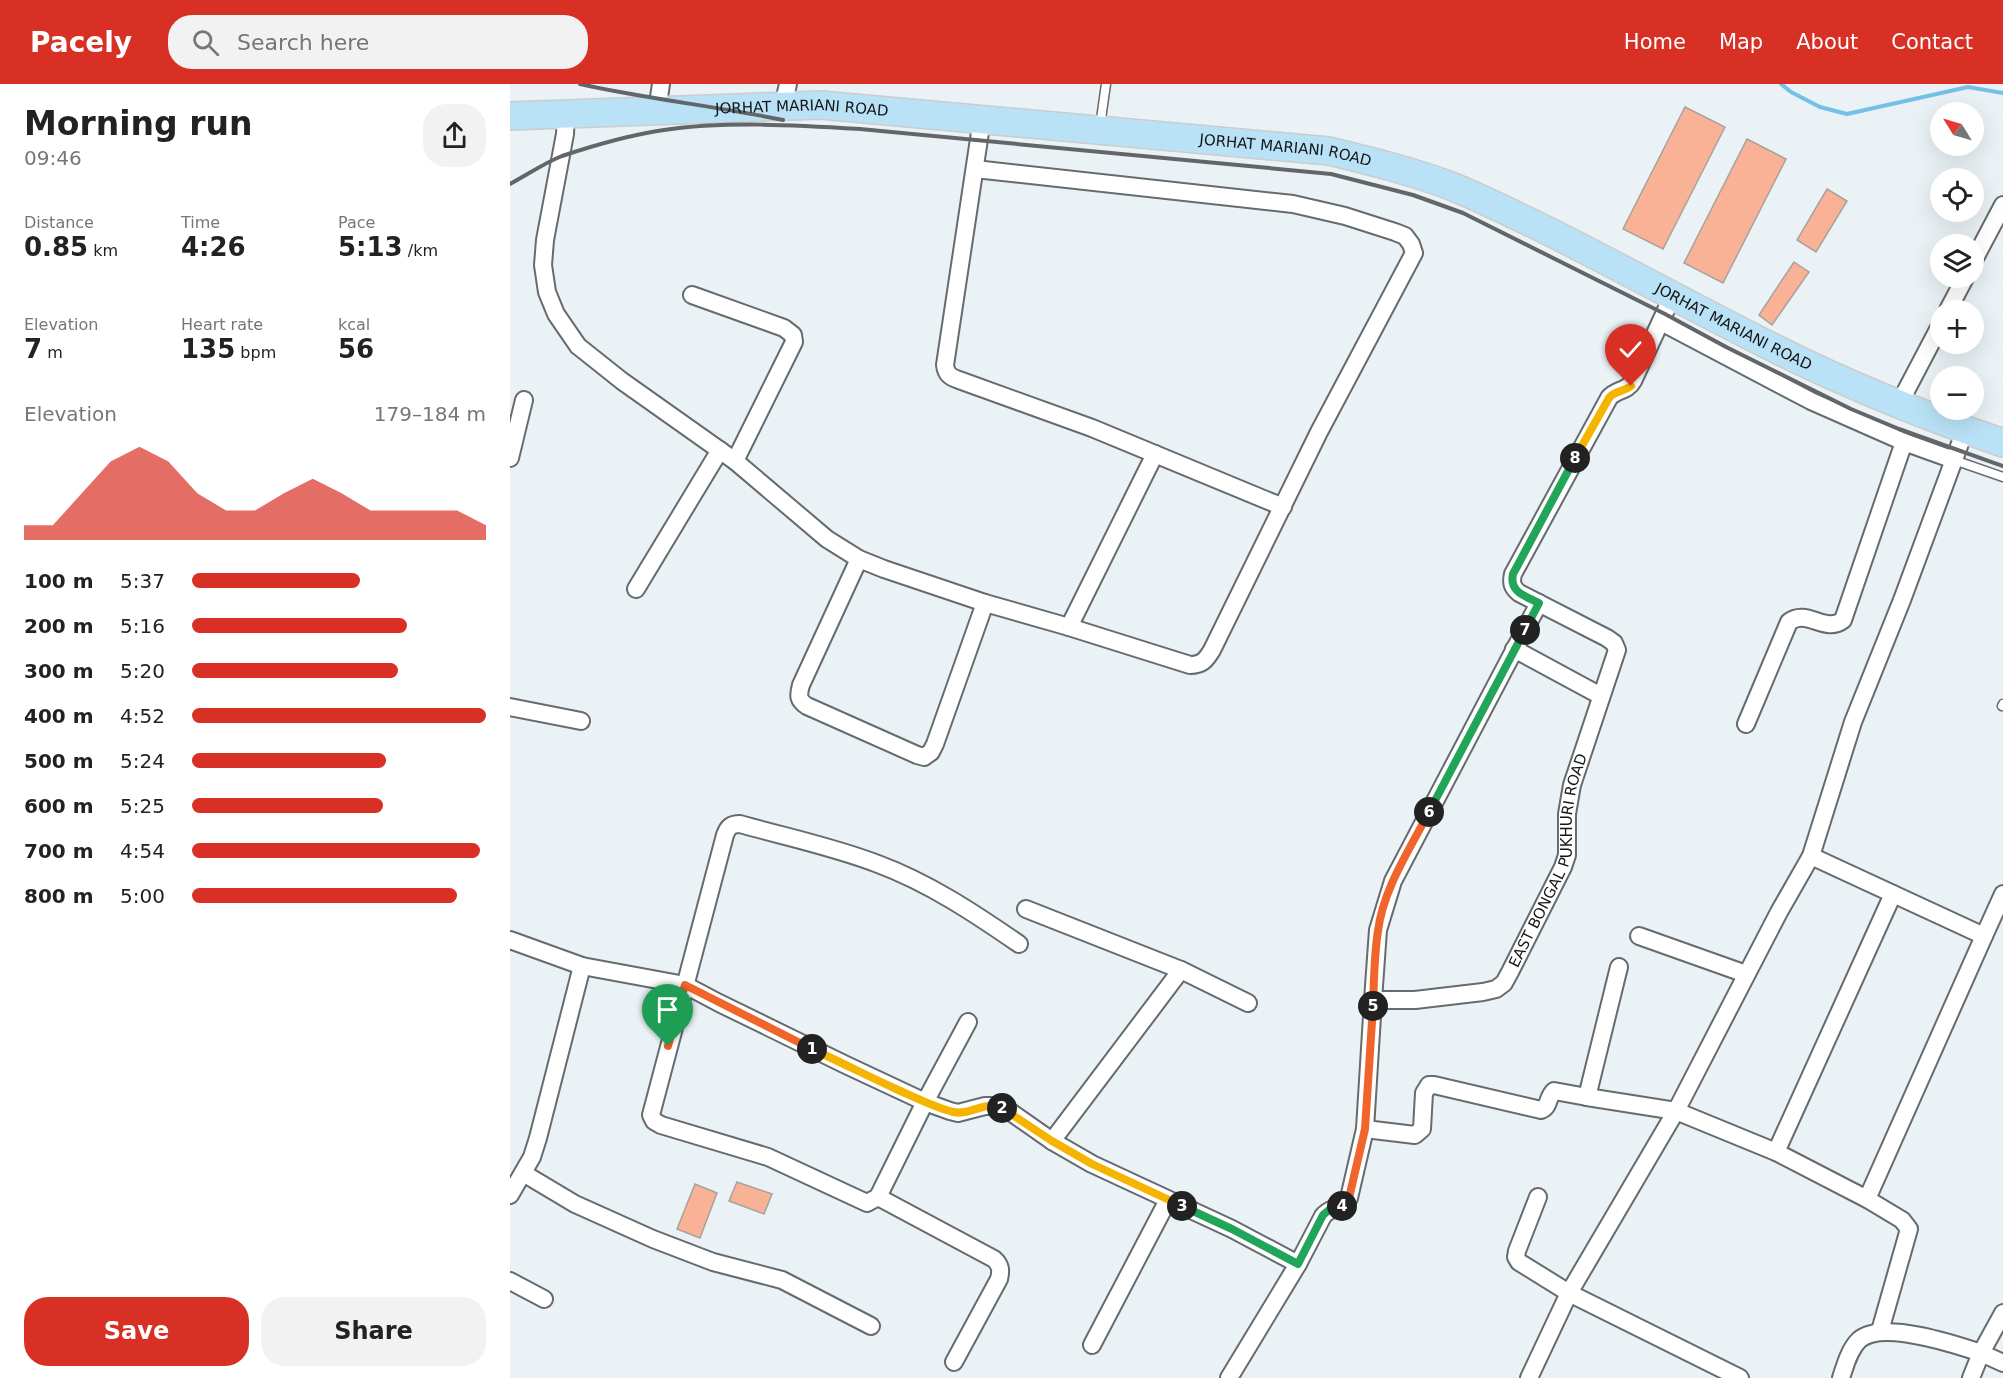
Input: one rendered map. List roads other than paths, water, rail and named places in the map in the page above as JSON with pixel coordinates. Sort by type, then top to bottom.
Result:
[{"type":"highway","name":"JORHAT MARIANI ROAD","points":[[510,116],[566,113],[659,97],[785,95],[821,105],[1329,151],[1376,162],[1451,186],[1497,206],[1828,374],[1899,404],[2003,443]]},
{"type":"street","points":[[566,113],[565,134],[545,240],[543,265],[547,292],[556,314],[578,346],[594,360],[735,461],[827,539],[859,559],[985,603],[1190,665],[1199,665],[1205,661],[1212,650],[1319,432],[1413,253],[1411,244],[1405,236],[1345,216],[1293,204],[975,169]]},
{"type":"street","points":[[982,119],[945,364],[946,372],[959,380],[1092,428],[1283,507]]},
{"type":"street","points":[[1984,241],[2003,204]]},
{"type":"street","points":[[692,294],[784,328],[793,335],[794,342],[735,461]]},
{"type":"street","name":"EAST BONGAL PUKHURI ROAD","points":[[1373,1000],[1415,1000],[1496,989],[1504,983],[1510,972],[1552,890],[1567,855],[1569,796],[1617,650],[1614,643],[1519,593],[1513,588],[1511,582],[1513,574],[1609,398],[1614,392],[1631,386],[1673,295]]},
{"type":"street","points":[[1661,322],[1811,401],[1904,442],[1954,460]]},
{"type":"street","points":[[1899,404],[1930,345]]},
{"type":"street","points":[[510,458],[524,400]]},
{"type":"street","points":[[1529,1378],[1569,1293],[1676,1111],[1746,974],[1811,856],[1853,722],[1902,600],[1965,430]]},
{"type":"street","points":[[1746,724],[1789,621],[1803,616],[1829,625],[1837,625],[1843,620],[1904,442]]},
{"type":"street","points":[[636,590],[720,450]]},
{"type":"street","points":[[1069,627],[1155,454]]},
{"type":"street","points":[[859,559],[798,695],[807,706],[917,755],[924,757],[931,752],[935,744],[985,603]]},
{"type":"street","points":[[1229,1378],[1298,1264],[1323,1215],[1329,1210],[1344,1205],[1349,1198],[1365,1129],[1378,930],[1393,881],[1539,603]]},
{"type":"street","points":[[1515,649],[1601,696]]},
{"type":"street","points":[[510,707],[581,721]]},
{"type":"street","points":[[968,1022],[878,1197],[867,1203],[768,1157],[661,1125],[654,1121],[651,1115],[725,836],[728,828],[733,824],[859,857],[888,868],[958,903],[1019,944]]},
{"type":"street","points":[[1811,856],[1984,936]]},
{"type":"street","points":[[1776,1152],[1893,894]]},
{"type":"street","points":[[1867,1199],[2003,894]]},
{"type":"street","points":[[1026,909],[1181,970],[1248,1003]]},
{"type":"street","points":[[1639,936],[1746,974]]},
{"type":"street","points":[[510,940],[582,966],[685,985],[719,1004],[925,1102],[958,1113],[985,1106],[999,1106],[1092,1164],[1232,1229],[1298,1264]]},
{"type":"street","points":[[510,1195],[532,1157],[538,1138],[582,966]]},
{"type":"street","points":[[1587,1097],[1619,967]]},
{"type":"street","points":[[1052,1141],[1181,970]]},
{"type":"street","points":[[1365,1129],[1415,1135],[1422,1128],[1424,1093],[1429,1085],[1541,1110],[1548,1105],[1550,1095],[1554,1091],[1676,1111],[1776,1152],[1867,1199],[1902,1220],[1909,1229],[1880,1331]]},
{"type":"street","points":[[523,1173],[575,1204],[653,1239],[713,1262],[782,1280],[871,1326]]},
{"type":"street","points":[[878,1197],[998,1263],[1001,1272],[999,1279],[954,1362]]},
{"type":"street","points":[[1538,1197],[1516,1257],[1524,1266],[1569,1293],[1737,1377]]},
{"type":"street","points":[[1092,1345],[1168,1200]]},
{"type":"street","points":[[510,1281],[544,1299]]},
{"type":"street","points":[[1971,1378],[1981,1353],[2003,1313]]},
{"type":"street","points":[[1841,1378],[1858,1341],[1868,1334],[1880,1331],[1940,1340],[1981,1353],[2003,1363]]},
{"type":"lane","points":[[1099,129],[1106,84]]},
{"type":"lane","points":[[1954,460],[2003,477]]},
{"type":"waterway","points":[[1781,84],[1791,92],[1820,107],[1847,114],[1968,87],[2003,93]]},
{"type":"railway","points":[[580,84],[783,120]]},
{"type":"railway","points":[[510,184],[562,156],[613,141],[664,130],[712,125],[787,125],[860,129],[1331,174],[1413,195],[1463,213],[1851,409],[1899,429],[2003,466]]}]
